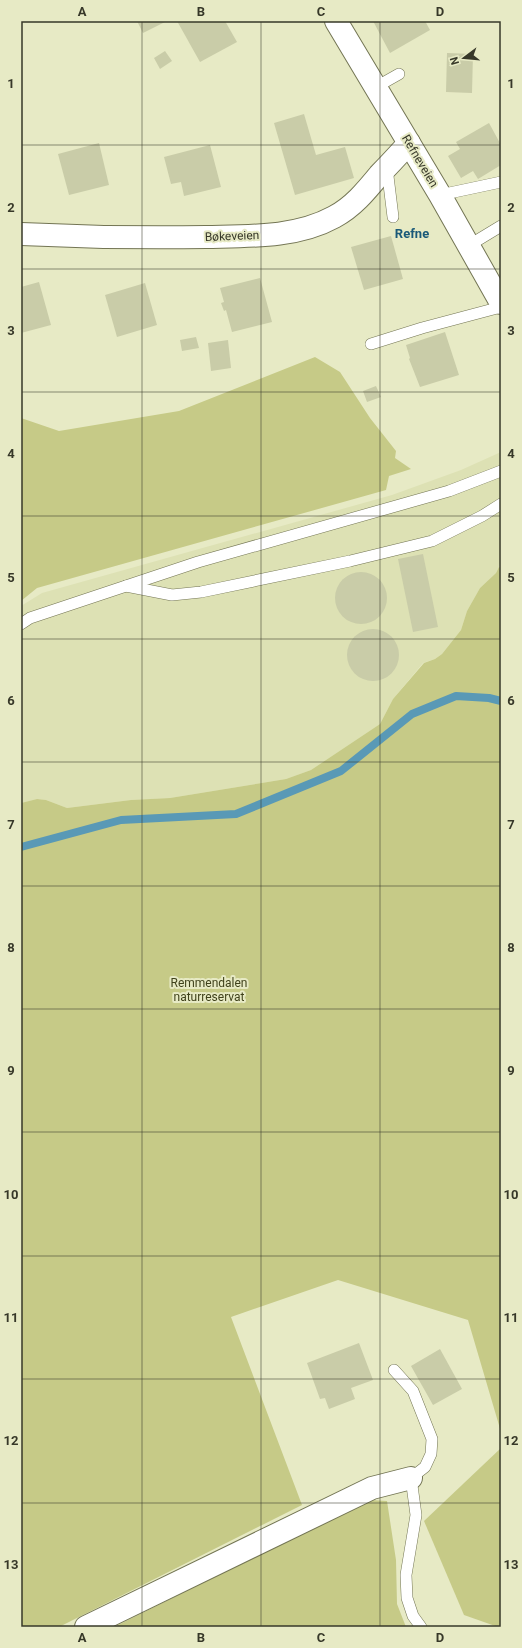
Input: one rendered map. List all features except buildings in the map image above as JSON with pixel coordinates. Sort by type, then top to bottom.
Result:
[{"type":"street","name":"Refneveien","points":[[336,21],[440,195],[501,303]]},
{"type":"street","name":"Bøkeveien","points":[[21,234],[136,239],[283,233],[306,228],[334,218],[350,207],[367,191],[409,144]]},
{"type":"street","points":[[86,1627],[372,1488],[411,1478]]},
{"type":"lane","points":[[376,87],[399,74]]},
{"type":"lane","points":[[387,167],[393,217]]},
{"type":"lane","points":[[440,195],[501,182]]},
{"type":"lane","points":[[468,246],[500,230]]},
{"type":"lane","points":[[371,344],[422,328],[501,307]]},
{"type":"lane","points":[[21,624],[30,618],[125,585],[198,562],[449,491],[501,471]]},
{"type":"lane","points":[[125,585],[172,595],[201,592],[350,561],[432,541],[482,516],[501,504]]},
{"type":"lane","points":[[394,1370],[413,1391],[432,1440],[431,1454],[425,1467],[411,1478],[416,1515],[406,1575],[407,1598],[413,1616],[421,1627]]},
{"type":"shaded area","points":[[501,452],[501,558],[499,567],[496,573],[480,588],[467,611],[461,630],[442,654],[435,659],[423,663],[393,699],[380,724],[311,770],[286,779],[170,798],[131,800],[67,808],[46,800],[37,799],[21,803],[21,606],[42,593],[392,495],[461,470]]},
{"type":"green space","points":[[315,357],[340,372],[370,418],[396,451],[395,458],[411,469],[389,476],[386,490],[37,588],[21,601],[21,418],[59,431],[179,411]]},
{"type":"green space","name":"Remmendalen naturreservat","points":[[499,567],[501,568],[501,1432],[468,1320],[338,1280],[231,1317],[302,1505],[59,1627],[21,1627],[21,803],[37,799],[46,800],[67,808],[131,800],[170,798],[286,779],[311,770],[380,724],[393,699],[424,663],[435,659],[442,654],[461,630],[467,611],[480,588],[496,573]]},
{"type":"green space","points":[[501,1448],[501,1627],[498,1627],[464,1615],[424,1521]]},
{"type":"green space","points":[[370,1500],[387,1501],[396,1560],[397,1604],[406,1627],[114,1627]]},
{"type":"waterway","points":[[21,847],[121,820],[236,814],[341,771],[412,714],[456,696],[489,698],[501,701]]},
{"type":"district","name":"Refne","points":[[412,233]]}]
